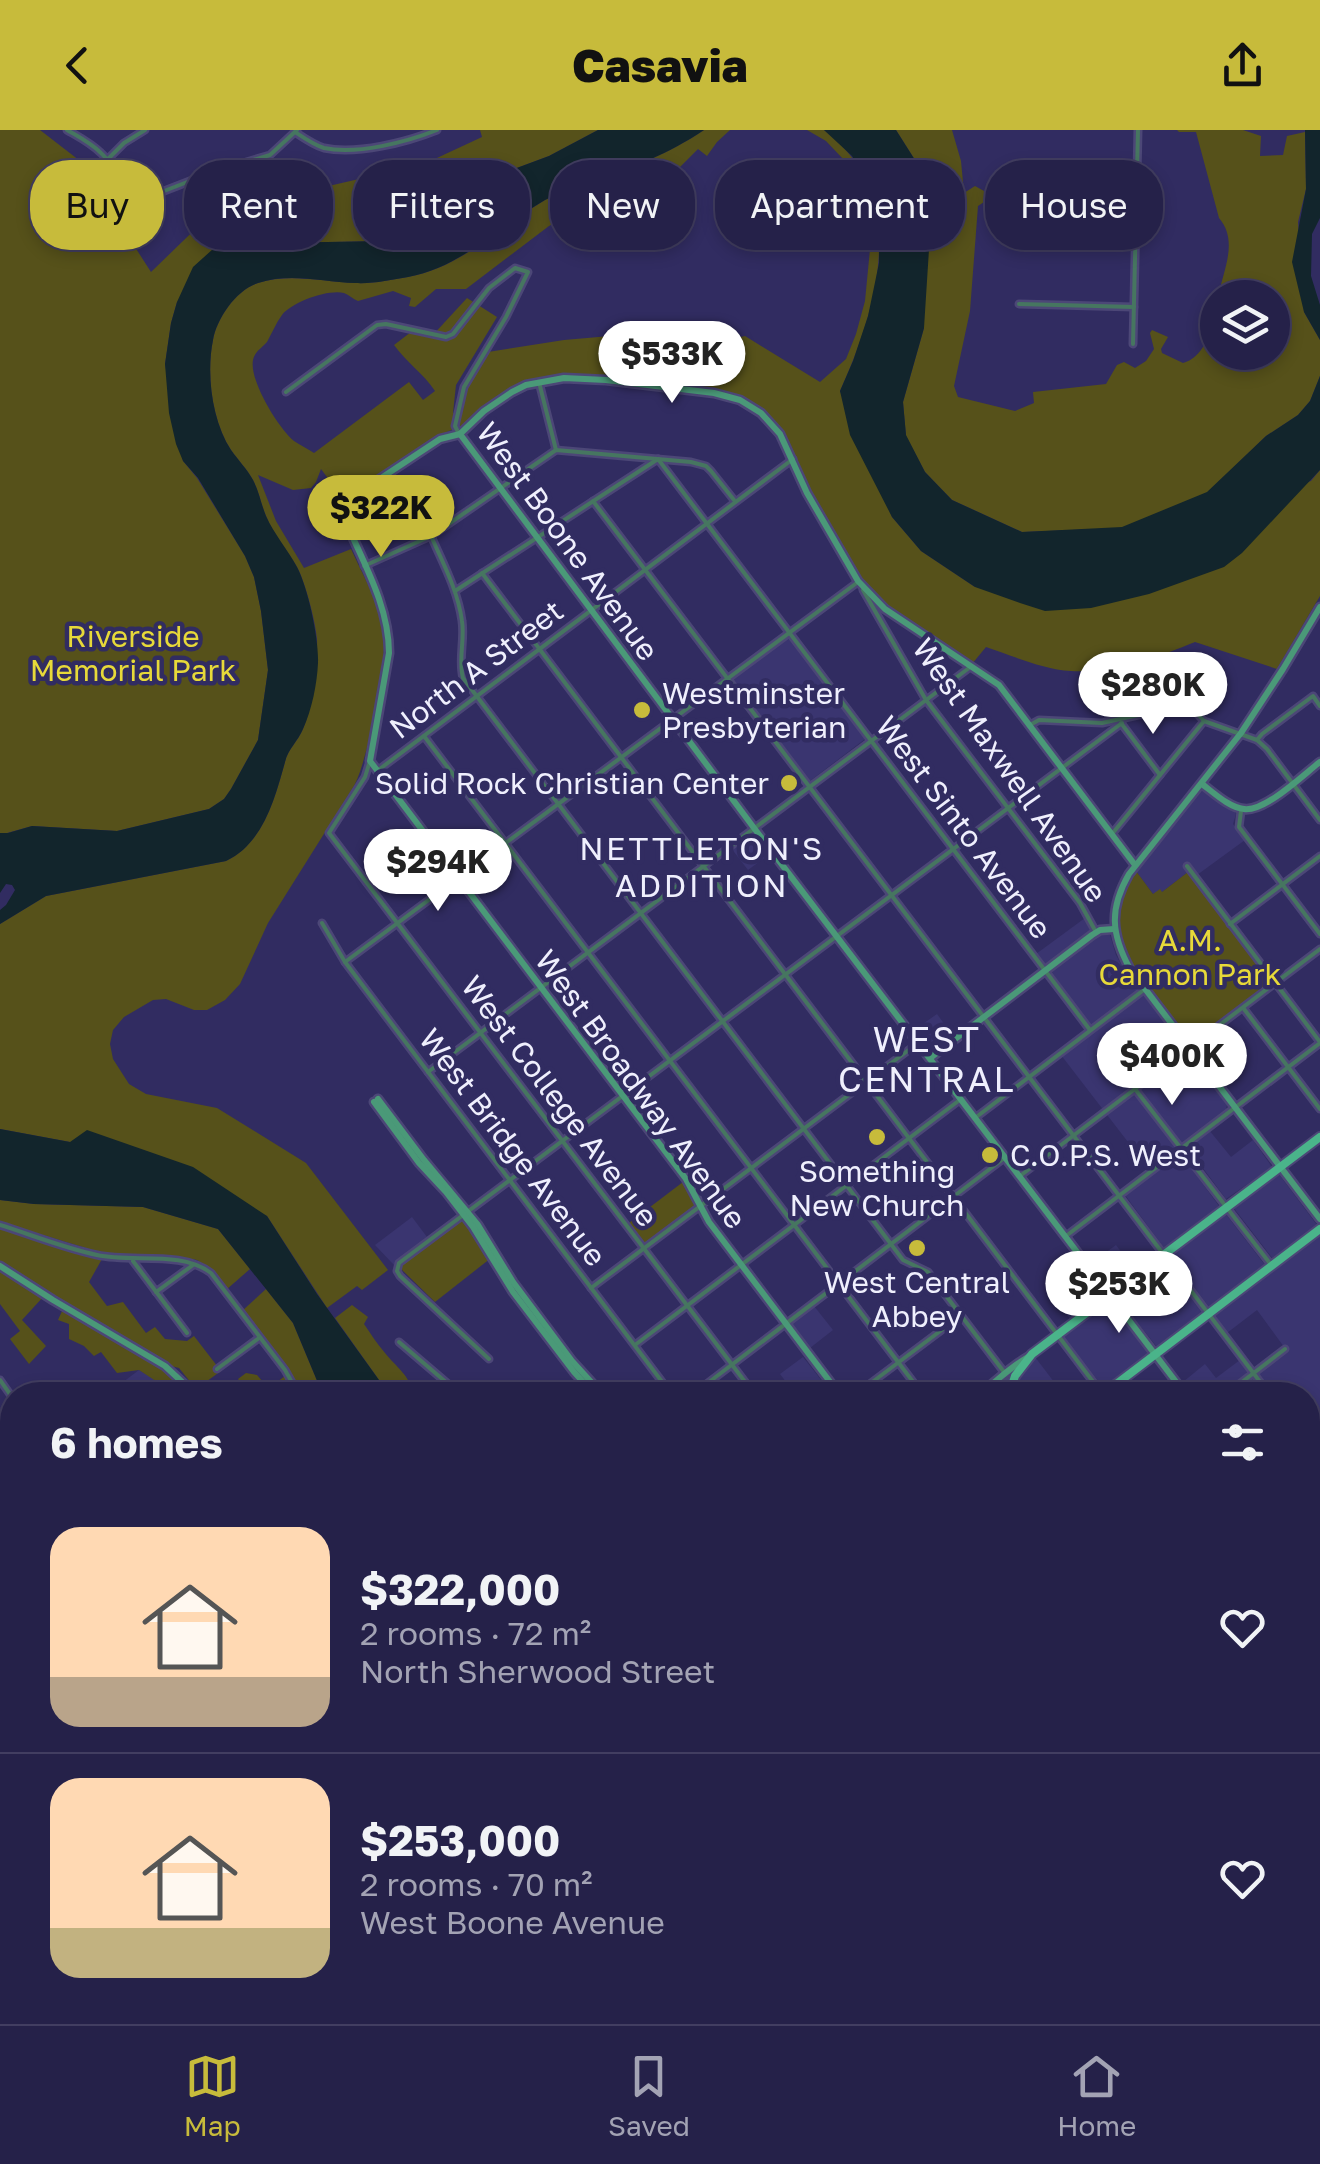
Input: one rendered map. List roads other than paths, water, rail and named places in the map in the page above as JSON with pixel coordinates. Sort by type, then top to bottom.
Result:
[{"type":"main road","points":[[1004,1382],[1032,1354],[1320,1137]]},
{"type":"main road","points":[[1119,1382],[1320,1229]]},
{"type":"street","points":[[67,130],[107,160],[124,143],[146,130]]},
{"type":"street","points":[[164,191],[270,155],[296,131],[328,149],[384,146],[437,130]]},
{"type":"street","points":[[1133,344],[1138,130]]},
{"type":"street","name":"West Boone Avenue","points":[[286,392],[377,325],[446,337],[489,288],[515,268],[528,272],[464,387],[455,426],[590,611],[1176,1382]]},
{"type":"street","points":[[1018,304],[1134,307]]},
{"type":"street","points":[[370,761],[389,642],[384,610],[345,520],[348,505],[360,492],[440,439],[460,434],[512,392],[540,382],[564,378],[606,380],[728,396],[761,413],[780,434],[807,493],[858,581],[886,608],[995,681],[1136,865]]},
{"type":"street","points":[[540,382],[556,450]]},
{"type":"street","points":[[364,566],[431,536],[556,450],[706,466],[736,502]]},
{"type":"street","points":[[455,591],[658,459]]},
{"type":"street","name":"West Sinto Avenue","points":[[658,459],[1090,1030]]},
{"type":"street","name":"North A Street","points":[[377,770],[793,459]]},
{"type":"street","points":[[593,501],[1260,1382]]},
{"type":"street","points":[[431,536],[455,591],[462,621],[463,678],[891,1245],[903,1260],[928,1272],[1004,1372],[1004,1382]]},
{"type":"street","points":[[482,574],[1092,1382]]},
{"type":"street","points":[[345,962],[858,581]]},
{"type":"street","name":"West Maxwell Avenue","points":[[858,581],[926,700],[1080,903],[1096,932]]},
{"type":"street","points":[[930,1058],[1096,932],[1114,928],[1118,895],[1136,865],[1240,733],[1320,607]]},
{"type":"street","points":[[428,1072],[971,666]]},
{"type":"street","points":[[1258,740],[1313,696],[1320,706]]},
{"type":"street","points":[[1030,725],[1039,720],[1120,721],[1188,704],[1204,721],[1258,740],[1320,820]]},
{"type":"street","points":[[488,1358],[402,1278],[397,1268],[400,1263],[1120,721]]},
{"type":"street","points":[[1120,721],[1160,775]]},
{"type":"street","points":[[1112,834],[1204,721]]},
{"type":"street","points":[[424,736],[913,1382]]},
{"type":"street","name":"West Broadway Avenue","points":[[370,761],[692,1186],[709,1222],[830,1382]]},
{"type":"street","name":"West College Avenue","points":[[370,761],[362,782],[330,833],[745,1382]]},
{"type":"street","points":[[1202,784],[1241,810],[1252,809],[1265,804],[1320,762]]},
{"type":"street","points":[[1241,810],[1240,827],[1320,934]]},
{"type":"street","points":[[1230,924],[1320,856]]},
{"type":"street","points":[[1066,1236],[1320,1043],[1187,866]]},
{"type":"street","name":"West Bridge Avenue","points":[[322,924],[345,962],[662,1382]]},
{"type":"street","name":"West Maxwell Avenue","points":[[1114,928],[1130,969],[1144,989],[1320,1220]]},
{"type":"street","points":[[1020,1176],[1320,949]]},
{"type":"street","points":[[975,1118],[1144,989]]},
{"type":"street","points":[[1243,1008],[1320,1109]]},
{"type":"street","points":[[591,1288],[918,1042]]},
{"type":"street","points":[[1135,1089],[1272,1266]]},
{"type":"street","points":[[635,1345],[961,1099]]},
{"type":"street","points":[[376,1101],[466,1214],[524,1301],[589,1382]]},
{"type":"street","points":[[709,1382],[1005,1158]]},
{"type":"street","points":[[0,1225],[98,1256],[183,1260],[195,1264],[211,1273],[292,1382]]},
{"type":"street","points":[[132,1260],[187,1333]]},
{"type":"street","points":[[156,1292],[195,1264]]},
{"type":"street","points":[[0,1266],[165,1366],[182,1382]]},
{"type":"street","points":[[873,1382],[961,1316]]},
{"type":"street","points":[[217,1370],[260,1338]]},
{"type":"street","points":[[399,1342],[446,1382]]},
{"type":"street","points":[[1241,1382],[1284,1349]]},
{"type":"street","points":[[1004,1372],[1032,1354]]},
{"type":"water","points":[[598,130],[704,130],[648,160],[550,160],[550,198],[530,209],[530,163]]},
{"type":"water","points":[[824,130],[896,130],[915,160],[854,160]]},
{"type":"water","points":[[1305,130],[1320,130],[1320,218],[1312,234],[1311,276],[1320,305],[1320,340],[1304,312],[1292,262],[1306,189]]},
{"type":"water","points":[[333,242],[353,242],[353,250],[470,250],[428,272],[408,277],[368,283],[294,278],[258,283],[242,292],[219,323],[210,367],[219,425],[253,480],[266,516],[297,567],[305,587],[318,653],[314,696],[301,733],[286,757],[266,819],[249,843],[226,861],[46,896],[0,924],[0,910],[15,890],[6,884],[0,893],[0,833],[32,826],[117,831],[209,809],[224,799],[258,740],[268,670],[254,577],[176,444],[165,364],[171,323],[193,267],[212,250],[333,250]]},
{"type":"water","points":[[879,250],[929,250],[924,328],[903,402],[906,435],[925,472],[952,500],[1022,532],[1122,527],[1207,492],[1266,436],[1298,415],[1310,401],[1320,376],[1320,470],[1224,567],[1149,594],[1091,608],[1045,611],[975,587],[921,551],[892,517],[850,435],[840,391],[868,316]]},
{"type":"water","points":[[0,1129],[70,1142],[87,1130],[193,1167],[267,1216],[380,1382],[318,1382],[293,1323],[218,1229],[143,1207],[0,1200]]},
{"type":"place","name":"Westminster Presbyterian","points":[[642,710]]},
{"type":"place","name":"Solid Rock Christian Center","points":[[789,783]]},
{"type":"place","name":"Something New Church","points":[[877,1137]]},
{"type":"place","name":"C.O.P.S. West","points":[[990,1155]]},
{"type":"place","name":"West Central Abbey","points":[[917,1248]]},
{"type":"district","name":"NETTLETON'S ADDITION","points":[[702,866]]},
{"type":"district","name":"WEST CENTRAL","points":[[927,1059]]},
{"type":"park label","name":"Riverside Memorial Park","points":[[133,653]]},
{"type":"park label","name":"A.M. Cannon Park","points":[[1190,957]]}]
